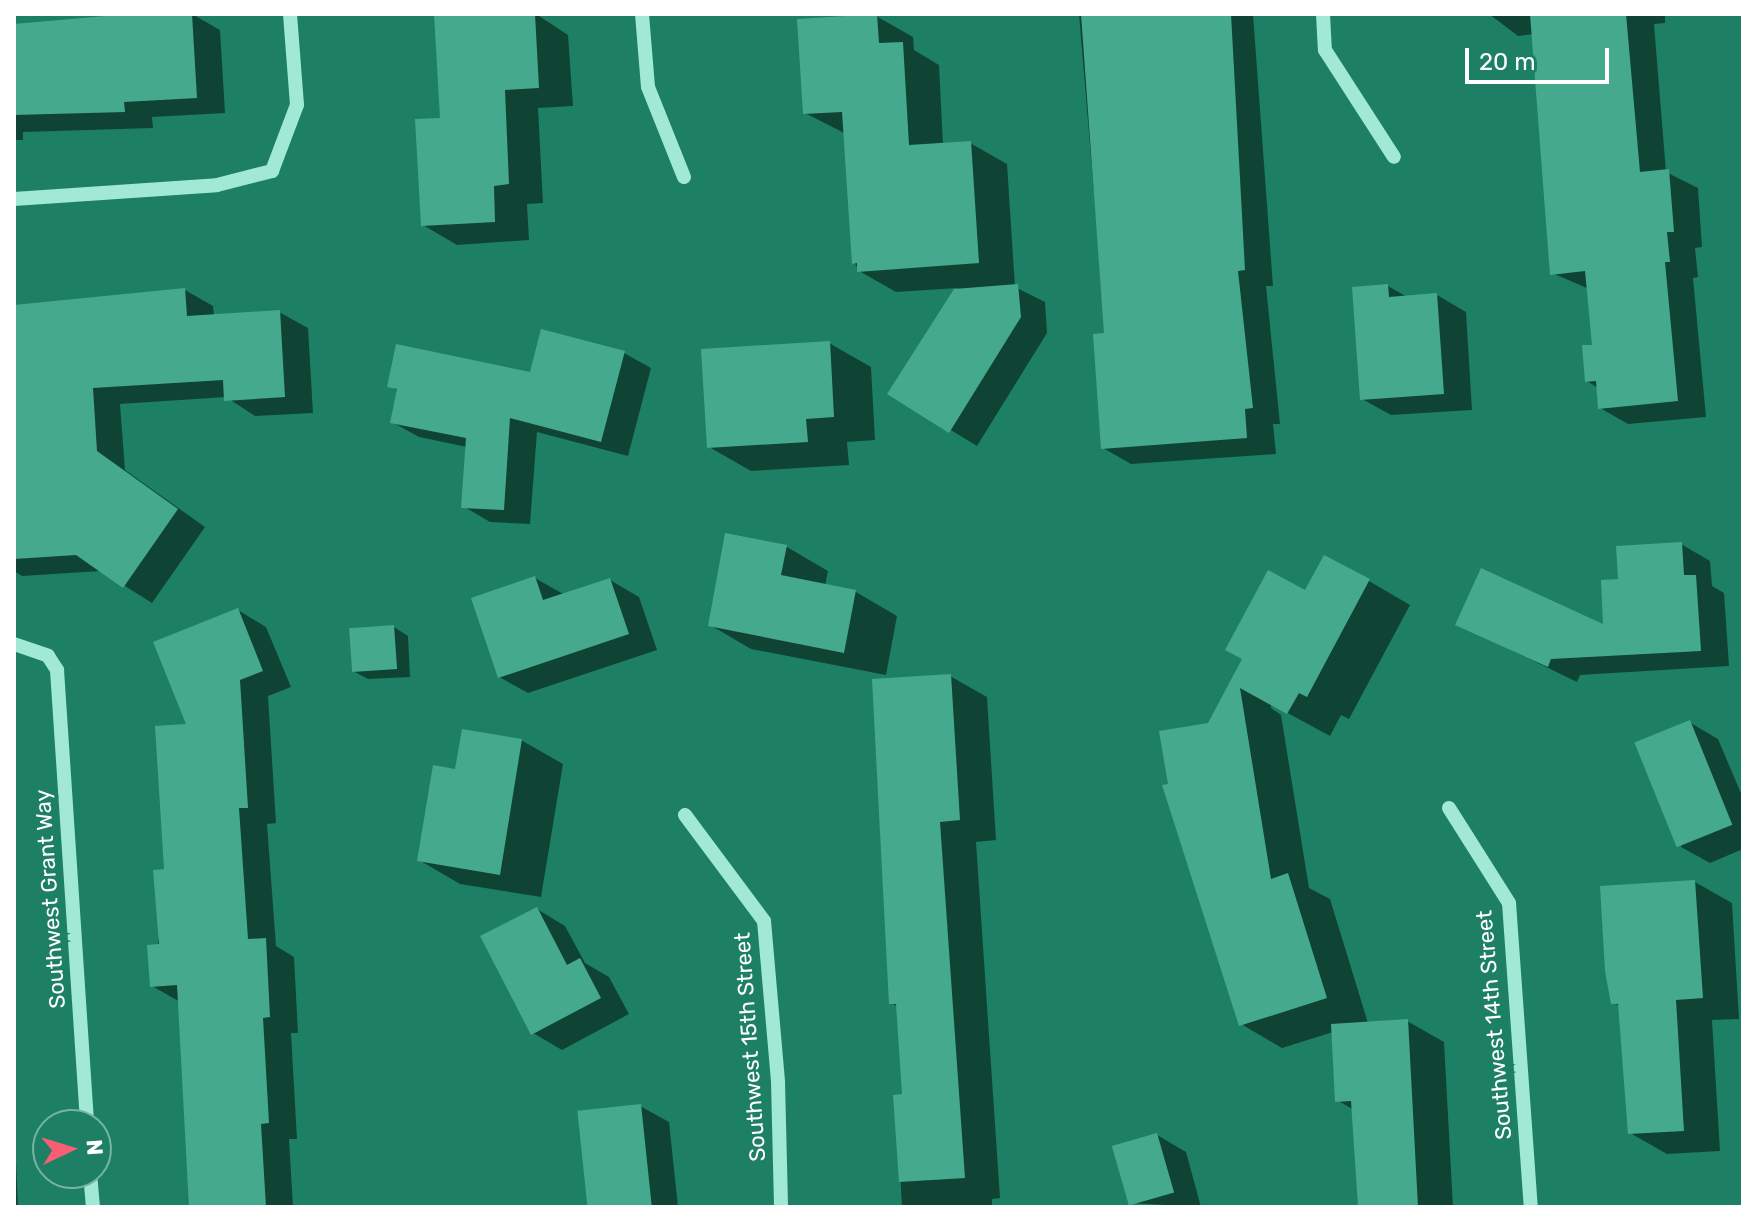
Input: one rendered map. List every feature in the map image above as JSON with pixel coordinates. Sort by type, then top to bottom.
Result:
[{"type":"street","points":[[14,199],[217,185],[272,171],[297,105],[290,14]]},
{"type":"street","points":[[642,14],[648,87],[684,177]]},
{"type":"street","points":[[1323,14],[1325,50],[1394,157]]},
{"type":"street","name":"Southwest Grant Way","points":[[14,644],[48,656],[57,670],[86,1109]]},
{"type":"street","name":"Southwest 14th Street","points":[[1449,808],[1509,903],[1531,1207]]},
{"type":"street","name":"Southwest 15th Street","points":[[685,815],[764,921],[778,1082],[781,1207]]},
{"type":"building","points":[[128,14],[192,14],[197,98],[124,102],[125,112],[14,115],[14,24]]},
{"type":"building","points":[[434,14],[535,14],[539,88],[505,90],[509,184],[494,186],[495,222],[421,226],[415,119],[440,118]]},
{"type":"building","points":[[877,14],[879,43],[903,42],[909,145],[971,141],[979,263],[857,272],[857,263],[852,264],[842,112],[803,114],[797,19]]},
{"type":"building","points":[[1081,14],[1231,14],[1245,270],[1238,271],[1253,408],[1245,409],[1247,438],[1101,449],[1093,334],[1104,333]]},
{"type":"building","points":[[1530,14],[1626,14],[1640,172],[1669,169],[1674,232],[1667,232],[1670,262],[1665,262],[1678,401],[1598,409],[1596,381],[1585,382],[1582,345],[1592,345],[1585,271],[1550,275]]},
{"type":"building","points":[[1018,284],[1021,317],[949,433],[887,394],[954,289]]},
{"type":"building","points":[[1388,284],[1389,297],[1437,293],[1444,394],[1360,400],[1352,287]]},
{"type":"building","points":[[185,288],[187,316],[280,310],[285,397],[224,401],[223,380],[93,388],[97,451],[178,509],[123,588],[76,555],[14,559],[14,305]]},
{"type":"building","points":[[541,329],[625,351],[601,442],[510,418],[504,510],[461,508],[466,438],[390,423],[397,389],[387,387],[396,344],[530,372]]},
{"type":"building","points":[[830,341],[834,417],[806,419],[808,442],[707,448],[701,349]]},
{"type":"building","points":[[725,533],[787,545],[781,575],[856,590],[844,653],[708,626]]},
{"type":"building","points":[[1682,542],[1684,575],[1696,575],[1701,651],[1551,659],[1548,667],[1455,625],[1481,568],[1603,624],[1601,580],[1618,579],[1616,546]]},
{"type":"building","points":[[1324,555],[1370,579],[1307,697],[1299,693],[1287,714],[1240,688],[1271,879],[1288,873],[1327,998],[1239,1026],[1162,785],[1168,784],[1159,731],[1208,723],[1242,659],[1225,650],[1268,570],[1305,590]]},
{"type":"building","points":[[535,576],[543,600],[610,578],[629,634],[498,678],[471,598]]},
{"type":"building","points":[[238,608],[263,671],[240,680],[248,808],[239,808],[248,939],[266,938],[270,1017],[263,1018],[269,1123],[261,1124],[266,1207],[189,1207],[177,985],[150,987],[147,945],[159,944],[153,870],[164,869],[155,726],[186,724],[153,642]]},
{"type":"building","points":[[394,625],[397,669],[352,672],[349,628]]},
{"type":"building","points":[[951,674],[960,820],[940,822],[965,1178],[899,1182],[893,1095],[902,1094],[896,1004],[889,1004],[872,679]]},
{"type":"building","points":[[1690,720],[1732,825],[1677,847],[1634,742]]},
{"type":"building","points":[[462,729],[522,739],[500,875],[417,861],[433,765],[455,769]]},
{"type":"building","points":[[1695,880],[1703,998],[1676,1000],[1684,1131],[1628,1134],[1618,1004],[1611,1004],[1605,971],[1600,886]]},
{"type":"building","points":[[537,907],[567,965],[580,958],[601,998],[531,1035],[480,936]]},
{"type":"building","points":[[1408,1019],[1418,1207],[1358,1207],[1351,1101],[1335,1102],[1331,1024]]},
{"type":"building","points":[[641,1104],[652,1206],[587,1207],[577,1111]]},
{"type":"building","points":[[1157,1133],[1174,1193],[1129,1206],[1112,1146]]}]
